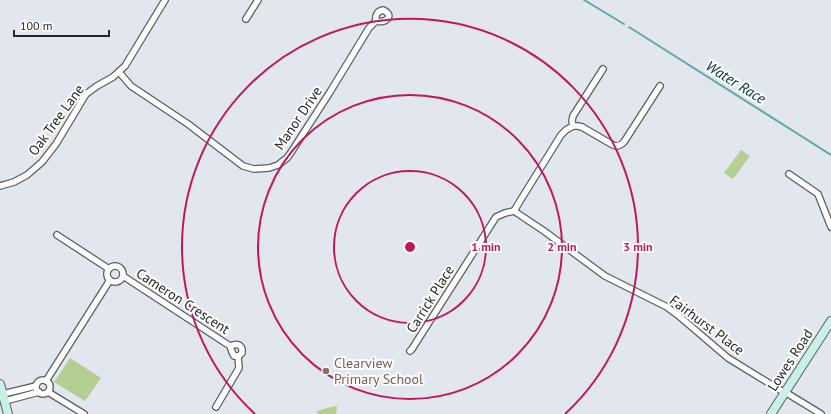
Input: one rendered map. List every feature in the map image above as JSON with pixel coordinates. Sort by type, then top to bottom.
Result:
[{"type":"main road","name":"Lowes Road","points":[[772,414],[831,321]]},
{"type":"main road","points":[[0,384],[8,414]]},
{"type":"street","name":"Oak Tree Lane","points":[[0,186],[14,182],[36,169],[56,144],[86,94],[119,72],[130,59],[165,0]]},
{"type":"street","points":[[246,19],[258,0]]},
{"type":"street","name":"Manor Drive","points":[[119,72],[132,86],[188,124],[238,163],[254,169],[266,169],[278,165],[290,154],[369,28],[376,21]]},
{"type":"street","points":[[573,126],[573,116],[603,69]]},
{"type":"street","points":[[514,212],[561,135],[566,130],[573,126],[582,127],[613,145],[621,145],[660,86]]},
{"type":"street","points":[[789,174],[818,194],[831,228]]},
{"type":"street","name":"Carrick Place","points":[[411,350],[496,217],[505,213],[514,212]]},
{"type":"street","name":"Fairhurst Place","points":[[514,212],[544,231],[605,276],[667,307],[728,358],[821,414]]},
{"type":"street","points":[[58,235],[110,269]]},
{"type":"street","points":[[114,266],[119,267],[123,276],[117,282],[110,280],[108,275],[110,269],[114,266]]},
{"type":"street","name":"Cameron Crescent","points":[[123,276],[230,346],[234,356],[242,354],[240,345],[237,344],[230,346]]},
{"type":"street","points":[[46,381],[110,280]]},
{"type":"street","points":[[216,406],[239,368],[238,356]]},
{"type":"street","points":[[4,398],[36,386],[41,380],[48,382],[50,387],[48,392]]},
{"type":"street","points":[[36,386],[38,392]]},
{"type":"street","points":[[4,398],[38,392],[43,394],[48,392],[84,414]]},
{"type":"green space","points":[[741,150],[750,156],[733,179],[724,173]]},
{"type":"green space","points":[[70,358],[101,378],[85,401],[54,382]]},
{"type":"green space","points":[[337,406],[336,414],[318,414],[317,411],[327,408]]},
{"type":"waterway","name":"Water Race","points":[[584,0],[624,24]]},
{"type":"waterway","name":"Water Race","points":[[629,27],[831,155]]},
{"type":"place","name":"Clearview Primary School","points":[[326,371]]}]
